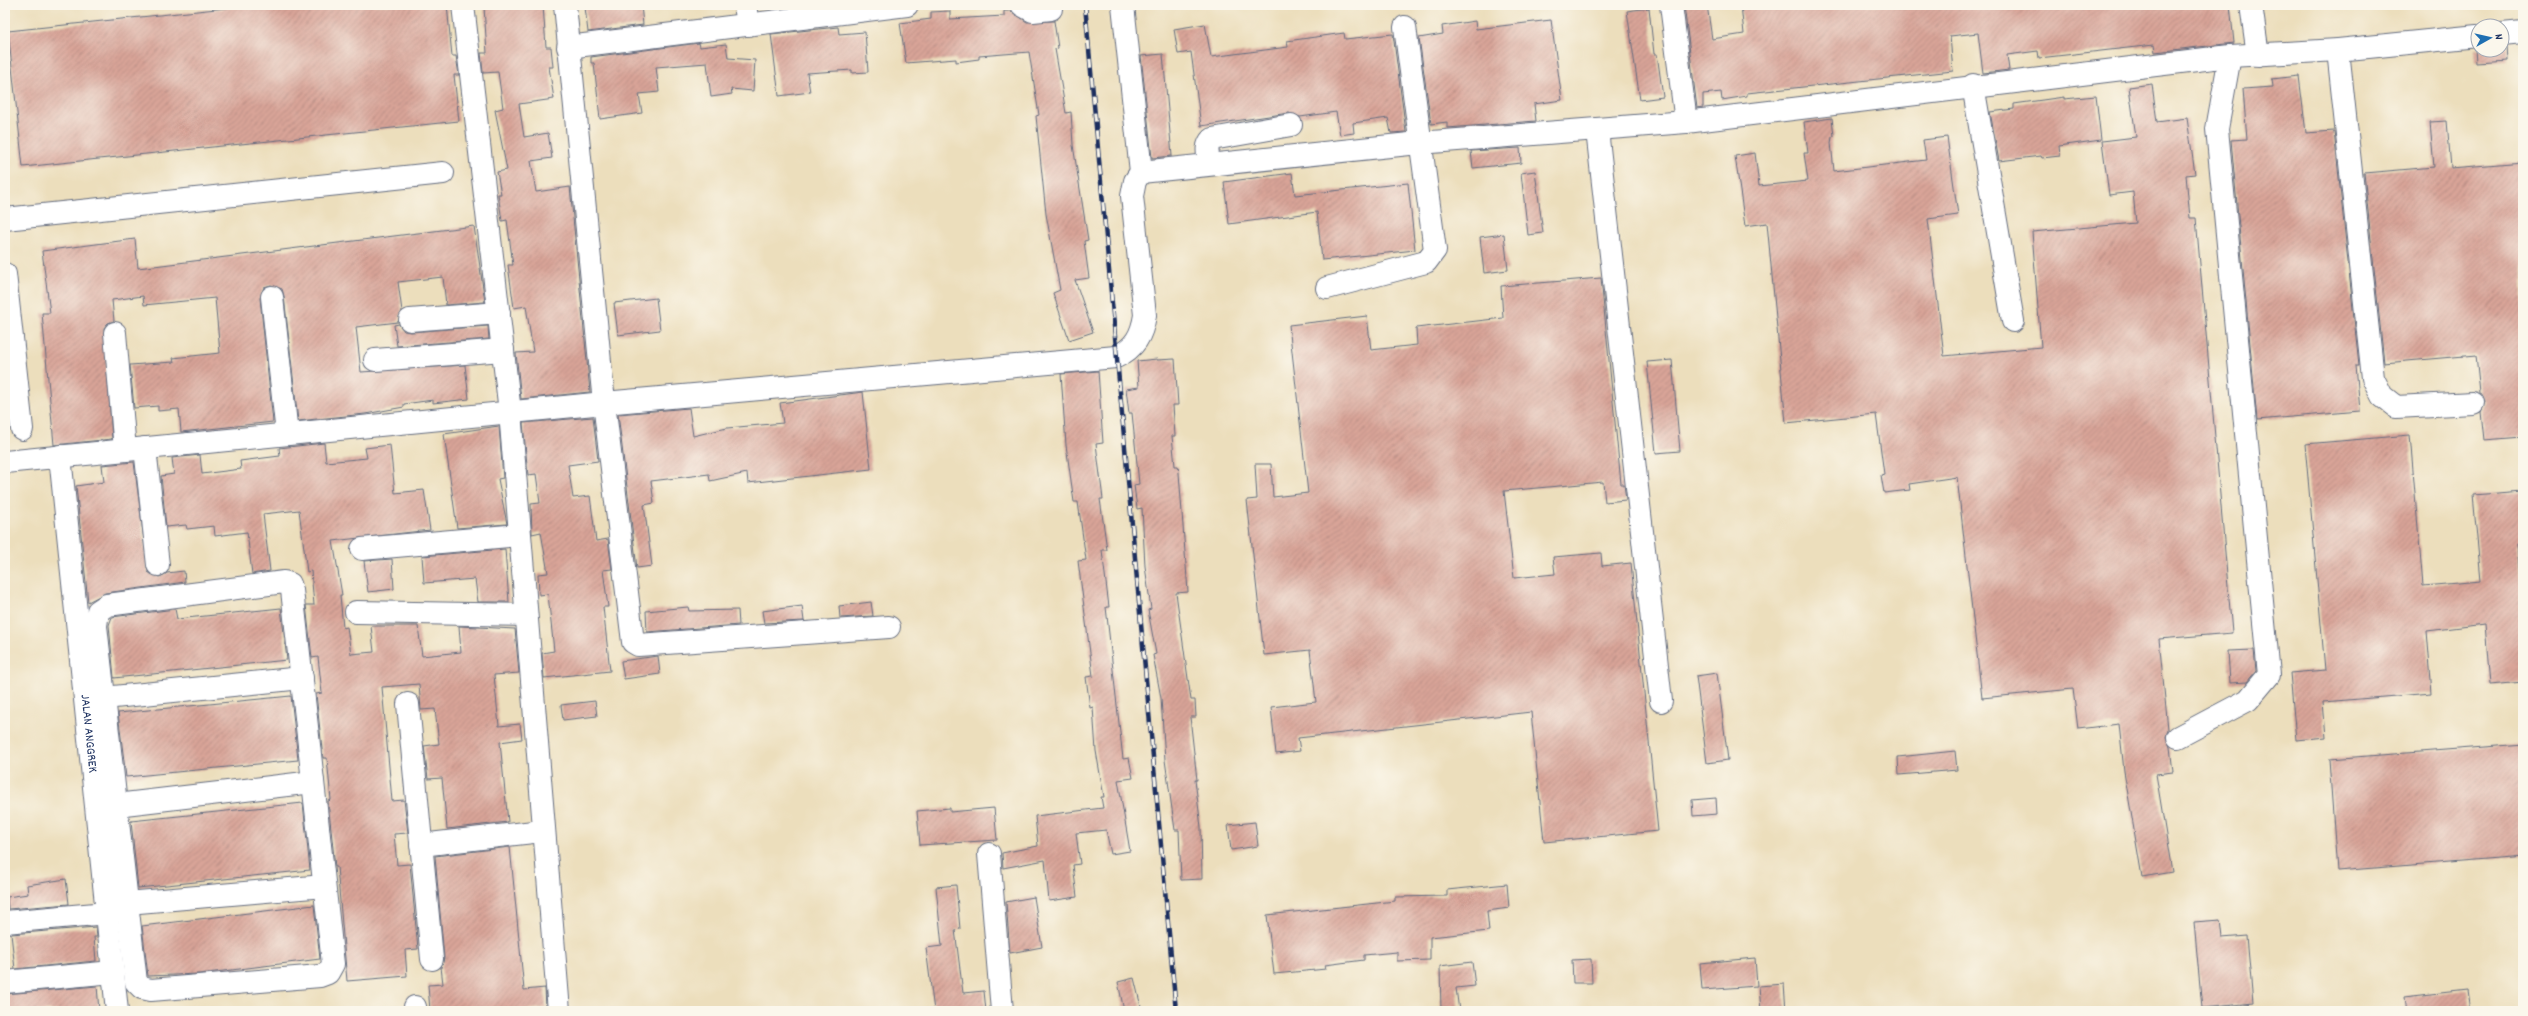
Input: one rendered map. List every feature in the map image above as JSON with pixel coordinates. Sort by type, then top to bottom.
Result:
[{"type":"street","points":[[463,5],[510,412],[542,831],[559,1011]]},
{"type":"street","points":[[565,5],[604,403],[633,642],[638,645],[889,627]]},
{"type":"street","points":[[568,47],[746,15],[906,5]]},
{"type":"street","points":[[1022,5],[1033,11],[1051,9]]},
{"type":"street","points":[[5,462],[604,403],[1116,357],[1128,351],[1143,330],[1145,315],[1132,196],[1135,181],[1142,172],[1123,5]]},
{"type":"street","points":[[1671,5],[1686,122]]},
{"type":"street","points":[[2251,5],[2258,55]]},
{"type":"street","points":[[1327,288],[1426,262],[1435,250],[1419,143],[1405,27]]},
{"type":"street","points":[[2510,33],[2523,32]]},
{"type":"street","points":[[1142,172],[1419,143],[1686,122],[1972,85],[2230,56],[2338,50],[2470,37]]},
{"type":"street","points":[[2338,50],[2373,378],[2382,396],[2396,407],[2473,403]]},
{"type":"street","points":[[2178,737],[2248,700],[2269,675],[2217,129],[2230,56]]},
{"type":"street","points":[[1972,85],[2013,321]]},
{"type":"street","points":[[1209,164],[1207,150],[1208,143],[1212,139],[1291,125]]},
{"type":"street","points":[[1597,130],[1661,701]]},
{"type":"street","points":[[5,219],[443,173]]},
{"type":"street","points":[[5,274],[22,429]]},
{"type":"street","points":[[272,297],[286,434]]},
{"type":"street","points":[[410,320],[499,313]]},
{"type":"street","points":[[115,333],[135,449],[158,565]]},
{"type":"street","points":[[375,360],[503,350]]},
{"type":"street","name":"JALAN ANGGREK","points":[[60,456],[106,805],[107,913],[117,1011]]},
{"type":"street","points":[[362,549],[519,535]]},
{"type":"street","points":[[284,582],[291,586],[333,964],[328,973],[320,976],[151,990],[142,988],[136,982],[127,903],[106,805],[104,698],[96,626],[98,611],[107,605],[284,582]]},
{"type":"street","points":[[356,612],[525,615]]},
{"type":"street","points":[[104,698],[302,678]]},
{"type":"street","points":[[408,704],[432,959]]},
{"type":"street","points":[[106,805],[313,782]]},
{"type":"street","points":[[421,845],[542,831]]},
{"type":"street","points":[[989,854],[1002,1011]]},
{"type":"street","points":[[127,903],[324,886]]},
{"type":"street","points":[[5,922],[107,913]]},
{"type":"street","points":[[5,982],[113,972]]},
{"type":"building","points":[[254,5],[447,5],[452,56],[456,56],[459,75],[454,75],[459,121],[23,167],[8,31]]},
{"type":"building","points":[[543,5],[546,47],[551,47],[553,67],[549,67],[554,99],[519,104],[524,137],[548,133],[552,158],[531,161],[536,192],[570,187],[590,392],[521,399],[516,353],[533,352],[526,306],[514,308],[508,265],[513,265],[507,220],[502,221],[498,194],[501,194],[497,172],[507,170],[495,110],[503,108],[498,72],[483,73],[481,53],[487,53],[484,7]]},
{"type":"building","points":[[602,5],[641,5],[643,25],[588,32],[585,7]]},
{"type":"building","points":[[1684,5],[1707,5],[1712,39],[1744,34],[1741,5],[2230,5],[2234,43],[2155,52],[2154,45],[2039,58],[2038,51],[2007,55],[2009,70],[1983,73],[1978,33],[1950,36],[1953,71],[1747,93],[1747,96],[1722,100],[1721,92],[1703,94],[1703,107],[1697,108]]},
{"type":"building","points":[[1649,8],[1654,54],[1657,54],[1663,97],[1640,100],[1627,11]]},
{"type":"building","points":[[950,11],[950,19],[1004,16],[1004,11],[1011,11],[1027,22],[1054,21],[1058,48],[1055,49],[1066,113],[1071,112],[1073,145],[1088,240],[1084,241],[1089,278],[1075,280],[1093,332],[1069,340],[1053,293],[1060,290],[1046,214],[1036,116],[1039,115],[1029,52],[979,56],[979,59],[956,62],[956,59],[906,63],[900,23],[931,19],[931,12]]},
{"type":"building","points":[[1551,20],[1562,100],[1534,104],[1536,121],[1447,128],[1447,122],[1431,124],[1419,38],[1443,34],[1442,26],[1475,21],[1476,29]]},
{"type":"building","points":[[1205,24],[1211,57],[1288,47],[1287,41],[1344,33],[1345,39],[1393,34],[1406,132],[1391,133],[1388,118],[1353,123],[1354,133],[1340,135],[1336,112],[1300,117],[1289,113],[1201,126],[1191,52],[1178,54],[1174,29]]},
{"type":"building","points":[[838,27],[839,34],[865,32],[868,72],[852,73],[852,70],[807,73],[810,92],[779,96],[771,34]]},
{"type":"building","points":[[699,43],[700,47],[726,44],[728,58],[755,60],[753,91],[731,89],[732,94],[711,97],[707,63],[656,67],[659,92],[639,94],[642,113],[600,119],[594,63],[591,63],[591,57]]},
{"type":"building","points":[[1163,54],[1172,156],[1152,158],[1141,56]]},
{"type":"building","points":[[2476,58],[2508,58],[2508,61],[2476,63]]},
{"type":"building","points":[[2299,76],[2306,133],[2334,131],[2359,365],[2356,365],[2360,411],[2257,420],[2231,140],[2247,139],[2243,89],[2273,87],[2272,79]]},
{"type":"building","points":[[2152,84],[2157,122],[2187,118],[2195,174],[2186,175],[2190,218],[2196,218],[2232,633],[2159,639],[2168,729],[2166,737],[2170,747],[2173,772],[2156,774],[2172,872],[2142,877],[2124,771],[2119,724],[2078,729],[2073,689],[1982,698],[1957,477],[1909,484],[1910,490],[1884,493],[1881,475],[1884,474],[1876,414],[1786,423],[1767,223],[1745,226],[1735,156],[1755,153],[1759,186],[1808,181],[1804,153],[1808,153],[1804,122],[1832,118],[1834,136],[1832,137],[1831,143],[1834,171],[1926,160],[1923,140],[1947,137],[1958,215],[1928,219],[1944,356],[2041,347],[2032,232],[2136,223],[2133,192],[2109,195],[2102,141],[2136,137],[2129,87]]},
{"type":"building","points":[[2096,96],[2101,140],[2059,146],[2060,156],[2042,158],[2041,156],[1999,161],[1990,112],[2014,109],[2014,104],[2064,97],[2064,99]]},
{"type":"building","points":[[2447,121],[2451,168],[2523,162],[2523,437],[2484,440],[2481,412],[2485,402],[2480,393],[2476,355],[2384,363],[2364,173],[2434,167],[2430,122]]},
{"type":"building","points":[[1520,148],[1521,163],[1473,168],[1471,151]]},
{"type":"building","points":[[1535,171],[1543,233],[1528,235],[1521,173]]},
{"type":"building","points":[[1292,173],[1295,195],[1408,183],[1415,250],[1322,260],[1317,212],[1229,224],[1224,182]]},
{"type":"building","points":[[474,226],[485,302],[446,305],[443,277],[398,282],[402,311],[398,322],[356,327],[361,372],[465,365],[469,399],[433,403],[433,400],[404,404],[404,407],[365,414],[298,421],[284,296],[282,289],[271,285],[264,287],[260,298],[273,422],[181,432],[179,409],[158,411],[158,406],[134,408],[130,365],[174,362],[173,358],[220,353],[215,298],[144,305],[143,296],[112,300],[114,321],[108,323],[104,328],[112,439],[54,445],[42,313],[50,313],[42,251],[135,239],[138,268]]},
{"type":"building","points":[[1504,234],[1508,270],[1484,273],[1480,237]]},
{"type":"building","points":[[1601,278],[1621,484],[1624,484],[1626,500],[1605,502],[1603,482],[1504,491],[1514,578],[1555,574],[1553,557],[1601,553],[1602,566],[1631,563],[1658,831],[1544,842],[1531,712],[1298,738],[1300,751],[1276,754],[1271,707],[1316,702],[1310,650],[1264,655],[1247,500],[1257,499],[1255,464],[1271,464],[1273,497],[1308,493],[1289,325],[1367,316],[1371,350],[1417,345],[1416,328],[1503,318],[1501,286]]},
{"type":"building","points":[[656,298],[660,330],[618,335],[614,303]]},
{"type":"building","points":[[399,324],[404,331],[411,332],[488,326],[489,339],[397,346],[394,325]]},
{"type":"building","points":[[1175,359],[1178,405],[1173,405],[1175,436],[1172,436],[1175,466],[1178,466],[1179,473],[1188,592],[1176,593],[1191,700],[1195,700],[1196,717],[1190,717],[1197,780],[1195,780],[1201,827],[1202,879],[1181,880],[1179,830],[1175,830],[1165,760],[1161,698],[1153,655],[1156,654],[1148,610],[1151,609],[1145,566],[1142,508],[1137,509],[1134,485],[1139,484],[1132,413],[1129,413],[1126,389],[1139,387],[1137,361]]},
{"type":"building","points":[[1672,360],[1680,451],[1656,453],[1647,362]]},
{"type":"building","points":[[1098,371],[1103,443],[1096,444],[1103,499],[1100,499],[1107,550],[1102,550],[1109,607],[1106,607],[1123,759],[1129,758],[1133,778],[1118,780],[1130,851],[1111,854],[1106,830],[1076,833],[1080,864],[1073,865],[1077,897],[1049,901],[1045,860],[1003,868],[1002,853],[1038,846],[1035,816],[1103,808],[1101,797],[1104,797],[1096,751],[1093,707],[1090,708],[1086,677],[1093,676],[1078,561],[1086,560],[1078,502],[1074,502],[1066,445],[1061,374]]},
{"type":"building","points":[[863,392],[871,469],[748,483],[747,473],[710,481],[709,474],[651,481],[654,503],[644,505],[652,566],[637,568],[618,414],[689,408],[693,436],[727,428],[783,423],[780,403]]},
{"type":"building","points":[[593,417],[598,461],[568,465],[573,498],[590,496],[596,541],[608,539],[612,569],[603,570],[608,607],[603,607],[610,671],[544,678],[542,653],[554,651],[548,594],[539,595],[538,574],[548,573],[541,532],[532,534],[531,504],[540,503],[536,474],[528,475],[523,423]]},
{"type":"building","points":[[499,426],[503,478],[498,479],[507,524],[457,528],[444,434]]},
{"type":"building","points":[[2410,435],[2423,586],[2481,581],[2473,495],[2523,491],[2523,544],[2517,544],[2523,614],[2523,682],[2490,685],[2485,624],[2427,631],[2432,693],[2323,702],[2326,737],[2296,740],[2290,673],[2325,670],[2305,444]]},
{"type":"building","points":[[324,443],[326,462],[367,458],[365,448],[390,445],[395,493],[424,490],[430,530],[333,541],[342,595],[340,595],[343,628],[347,627],[351,654],[374,652],[371,626],[418,626],[422,656],[461,652],[459,626],[515,629],[519,673],[494,675],[499,726],[520,724],[522,739],[500,742],[508,822],[447,829],[442,778],[428,779],[424,746],[439,744],[435,709],[421,710],[419,684],[382,687],[392,801],[404,800],[408,833],[394,834],[397,865],[410,864],[418,949],[405,950],[407,976],[347,981],[337,867],[335,867],[328,801],[331,800],[327,758],[323,758],[316,694],[322,693],[318,657],[312,658],[306,605],[314,605],[311,571],[307,572],[299,510],[263,514],[270,571],[252,574],[247,532],[215,536],[214,526],[187,529],[186,525],[166,527],[161,476],[174,474],[172,458],[200,455],[202,474],[241,469],[240,461],[280,456],[279,448]]},
{"type":"building","points":[[134,462],[148,572],[159,577],[167,573],[184,571],[185,582],[105,593],[88,602],[76,486],[104,482],[102,465]]},
{"type":"building","points":[[505,549],[509,602],[478,602],[475,579],[424,583],[422,556]]},
{"type":"building","points":[[392,559],[394,589],[368,592],[364,561]]},
{"type":"building","points":[[871,602],[873,616],[840,618],[839,606]]},
{"type":"building","points":[[802,606],[804,621],[764,623],[762,611]]},
{"type":"building","points":[[688,607],[689,611],[738,610],[739,625],[647,632],[646,611]]},
{"type":"building","points":[[281,608],[287,660],[114,678],[109,625],[112,617],[175,609],[177,619]]},
{"type":"building","points":[[2254,650],[2256,671],[2247,682],[2230,683],[2228,651]]},
{"type":"building","points":[[658,656],[660,674],[624,679],[621,661]]},
{"type":"building","points":[[1717,673],[1728,760],[1707,763],[1696,676]]},
{"type":"building","points":[[291,696],[298,760],[126,777],[118,713]]},
{"type":"building","points":[[595,701],[597,716],[563,720],[561,705]]},
{"type":"building","points":[[2523,744],[2523,856],[2337,871],[2329,759]]},
{"type":"building","points":[[1955,751],[1957,770],[1899,775],[1898,757]]},
{"type":"building","points":[[1716,798],[1717,814],[1693,816],[1692,800]]},
{"type":"building","points":[[303,803],[310,870],[138,888],[131,821]]},
{"type":"building","points":[[950,808],[950,812],[994,808],[997,840],[920,845],[917,811]]},
{"type":"building","points":[[1255,822],[1258,846],[1231,850],[1228,825]]},
{"type":"building","points":[[510,847],[524,990],[545,988],[546,1008],[517,1011],[430,1011],[428,985],[443,984],[441,967],[444,958],[435,856]]},
{"type":"building","points":[[66,879],[69,904],[8,909],[7,897],[28,894],[27,885]]},
{"type":"building","points":[[1507,884],[1509,908],[1487,911],[1489,931],[1430,937],[1430,960],[1397,961],[1397,952],[1364,955],[1364,960],[1325,965],[1326,969],[1274,974],[1267,915],[1395,901],[1395,897],[1447,896],[1447,890]]},
{"type":"building","points":[[956,885],[960,929],[955,930],[963,993],[984,991],[986,1011],[934,1011],[926,948],[942,946],[936,887]]},
{"type":"building","points":[[1034,897],[1042,947],[1010,953],[1006,902]]},
{"type":"building","points":[[314,905],[320,959],[199,974],[148,976],[142,926]]},
{"type":"building","points":[[2220,920],[2222,938],[2247,936],[2253,1003],[2202,1008],[2194,922]]},
{"type":"building","points":[[96,927],[97,937],[94,937],[96,961],[15,969],[11,934]]},
{"type":"building","points":[[1755,958],[1757,986],[1702,990],[1700,963]]},
{"type":"building","points":[[1591,959],[1592,983],[1573,983],[1572,960]]},
{"type":"building","points":[[1472,962],[1475,986],[1456,988],[1459,1011],[1441,1011],[1440,966]]},
{"type":"building","points":[[1134,978],[1142,1011],[1124,1011],[1118,982]]},
{"type":"building","points":[[1784,984],[1786,1011],[1761,1011],[1759,986]]},
{"type":"building","points":[[97,986],[99,1011],[5,1011],[5,994]]},
{"type":"building","points":[[2467,990],[2470,1011],[2407,1011],[2405,997]]},
{"type":"railway","points":[[1085,5],[1176,1011]]}]
